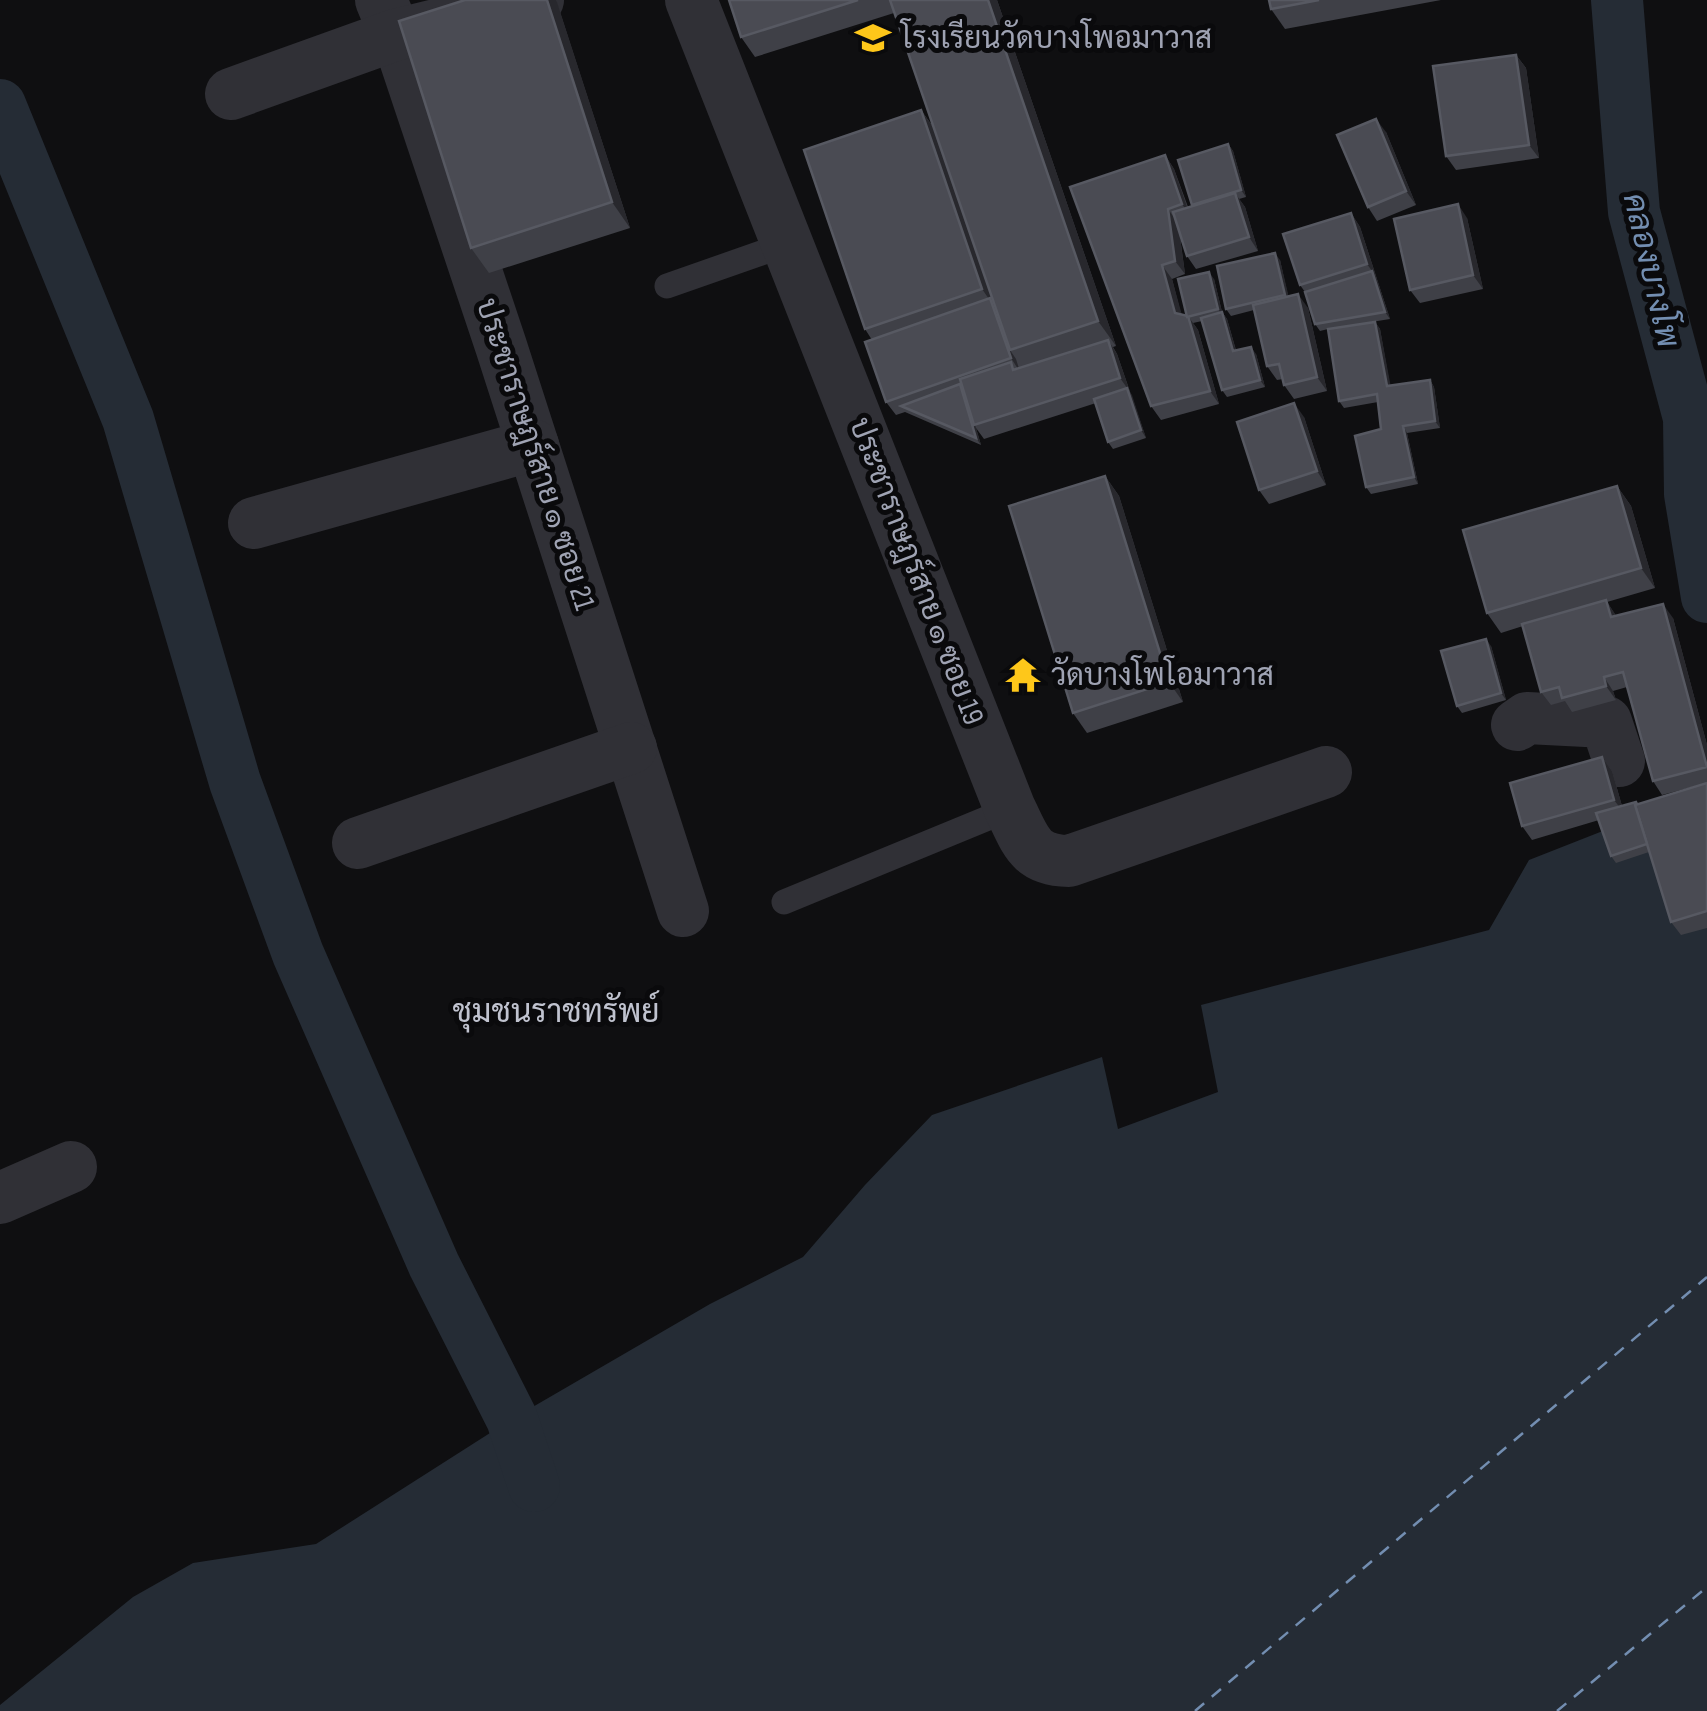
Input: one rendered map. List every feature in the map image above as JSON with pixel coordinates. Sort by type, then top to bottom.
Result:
[{"type":"street","points":[[231,94],[388,17],[538,0]]},
{"type":"street","name":"ประชาราษฎร์สาย ๑ ซอย 19","points":[[691,0],[1010,809],[1029,846],[1046,860],[1069,861],[1140,833],[1326,772]]},
{"type":"street","name":"ประชาราษฎร์สาย ๑ ซอย 21","points":[[388,17],[533,445],[683,911]]},
{"type":"street","points":[[254,522],[533,445]]},
{"type":"street","points":[[1516,726],[1527,718],[1606,722],[1619,761]]},
{"type":"street","points":[[358,844],[630,748]]},
{"type":"street","points":[[0,1198],[71,1167]]},
{"type":"lane","points":[[667,286],[786,244]]},
{"type":"lane","points":[[784,902],[1010,809]]},
{"type":"shaded area","points":[[1707,790],[1707,1711],[0,1711],[0,1705],[133,1597],[193,1563],[316,1544],[512,1419],[710,1304],[803,1257],[932,1115],[1102,1057],[1118,1129],[1218,1092],[1201,1005],[1489,930],[1529,860]]},
{"type":"building","points":[[465,0],[547,0],[612,202],[471,248],[399,21]]},
{"type":"building","points":[[729,0],[858,0],[741,37]]},
{"type":"building","points":[[890,0],[988,0],[1098,321],[1010,350]]},
{"type":"building","points":[[1269,0],[1319,0],[1271,9]]},
{"type":"building","points":[[1516,55],[1529,145],[1446,156],[1433,66]]},
{"type":"building","points":[[921,110],[982,289],[865,329],[804,150]]},
{"type":"building","points":[[1376,119],[1406,191],[1368,207],[1337,135]]},
{"type":"building","points":[[1228,144],[1241,190],[1192,205],[1178,160]]},
{"type":"building","points":[[1165,155],[1182,204],[1168,209],[1175,261],[1162,265],[1175,313],[1188,316],[1210,391],[1151,406],[1070,187]]},
{"type":"building","points":[[1235,193],[1249,237],[1187,256],[1173,212]]},
{"type":"building","points":[[1458,204],[1473,275],[1410,290],[1394,219]]},
{"type":"building","points":[[1351,213],[1367,264],[1300,285],[1283,234]]},
{"type":"building","points":[[1275,253],[1285,295],[1226,309],[1217,266]]},
{"type":"building","points":[[1372,271],[1385,312],[1315,324],[1305,292]]},
{"type":"building","points":[[1209,272],[1218,309],[1187,317],[1178,279]]},
{"type":"building","points":[[1298,294],[1317,377],[1284,385],[1279,364],[1267,366],[1253,305]]},
{"type":"building","points":[[990,298],[1011,358],[886,402],[865,342]]},
{"type":"building","points":[[1222,312],[1233,351],[1251,347],[1260,380],[1222,390],[1201,318]]},
{"type":"building","points":[[1375,322],[1387,386],[1430,380],[1435,421],[1403,426],[1414,477],[1366,487],[1355,436],[1381,429],[1377,394],[1339,401],[1328,329]]},
{"type":"building","points":[[1108,340],[1120,378],[974,425],[960,379],[1011,362],[1013,370]]},
{"type":"building","points":[[960,384],[976,438],[901,406],[944,390]]},
{"type":"building","points":[[1127,388],[1141,430],[1108,442],[1094,399]]},
{"type":"building","points":[[1294,403],[1317,471],[1259,490],[1237,422]]},
{"type":"building","points":[[1105,476],[1169,682],[1073,713],[1009,506]]},
{"type":"building","points":[[1617,486],[1641,568],[1487,613],[1463,530]]},
{"type":"building","points":[[1606,600],[1611,617],[1663,604],[1707,767],[1653,781],[1623,672],[1604,677],[1606,686],[1562,698],[1559,687],[1541,692],[1522,624]]},
{"type":"building","points":[[1486,639],[1501,693],[1457,706],[1441,651]]},
{"type":"building","points":[[1602,757],[1614,800],[1522,826],[1510,783]]},
{"type":"building","points":[[1707,783],[1707,911],[1671,922],[1635,805]]},
{"type":"building","points":[[1636,802],[1647,844],[1611,856],[1596,813]]},
{"type":"waterway","name":"คลองบางโพ","points":[[1617,0],[1634,212],[1689,418],[1690,494],[1707,597]]},
{"type":"waterway","points":[[0,105],[128,419],[235,782],[298,954],[434,1265],[512,1419],[534,1486]]},
{"type":"ferry route","points":[[1195,1711],[1707,1277]]},
{"type":"ferry route","points":[[1557,1711],[1707,1587]]},
{"type":"place","name":"โรงเรียนวัดบางโพอมาวาส","points":[[873,38]]},
{"type":"place","name":"วัดบางโพโอมาวาส","points":[[1023,675]]},
{"type":"district","name":"ชุมชนราชทรัพย์","points":[[556,1011]]}]
